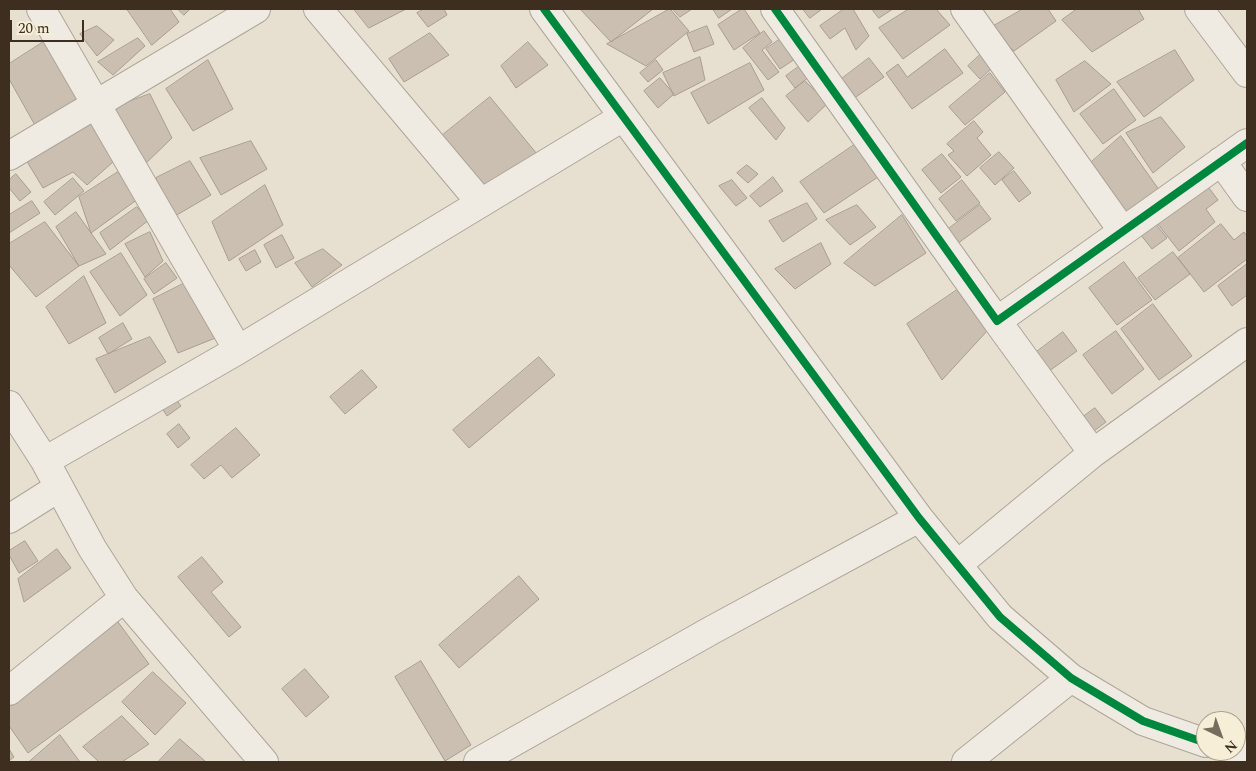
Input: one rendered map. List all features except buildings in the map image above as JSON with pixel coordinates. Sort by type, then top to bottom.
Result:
[{"type":"street","points":[[40,9],[238,350]]},
{"type":"street","points":[[9,156],[95,103],[256,9]]},
{"type":"street","points":[[318,9],[481,203]]},
{"type":"street","points":[[544,9],[722,248],[918,518],[1000,617],[1071,678],[1144,721],[1196,739]]},
{"type":"street","points":[[775,9],[1093,453]]},
{"type":"street","points":[[965,9],[1122,230]]},
{"type":"street","points":[[1199,9],[1247,73]]},
{"type":"street","points":[[45,461],[238,350],[623,117]]},
{"type":"street","points":[[997,321],[1122,230],[1247,143]]},
{"type":"street","points":[[1221,161],[1247,197]]},
{"type":"street","points":[[957,565],[1093,453],[1247,342]]},
{"type":"street","points":[[9,406],[45,461],[92,548],[124,598],[264,762]]},
{"type":"street","points":[[9,519],[58,488]]},
{"type":"street","points":[[478,762],[712,630],[918,518]]},
{"type":"street","points":[[9,691],[124,598]]},
{"type":"street","points":[[966,762],[1071,678]]},
{"type":"cycle path","points":[[544,9],[919,518],[1000,617],[1071,678],[1143,721],[1196,740]]},
{"type":"cycle path","points":[[775,9],[997,321],[1247,143]]}]
